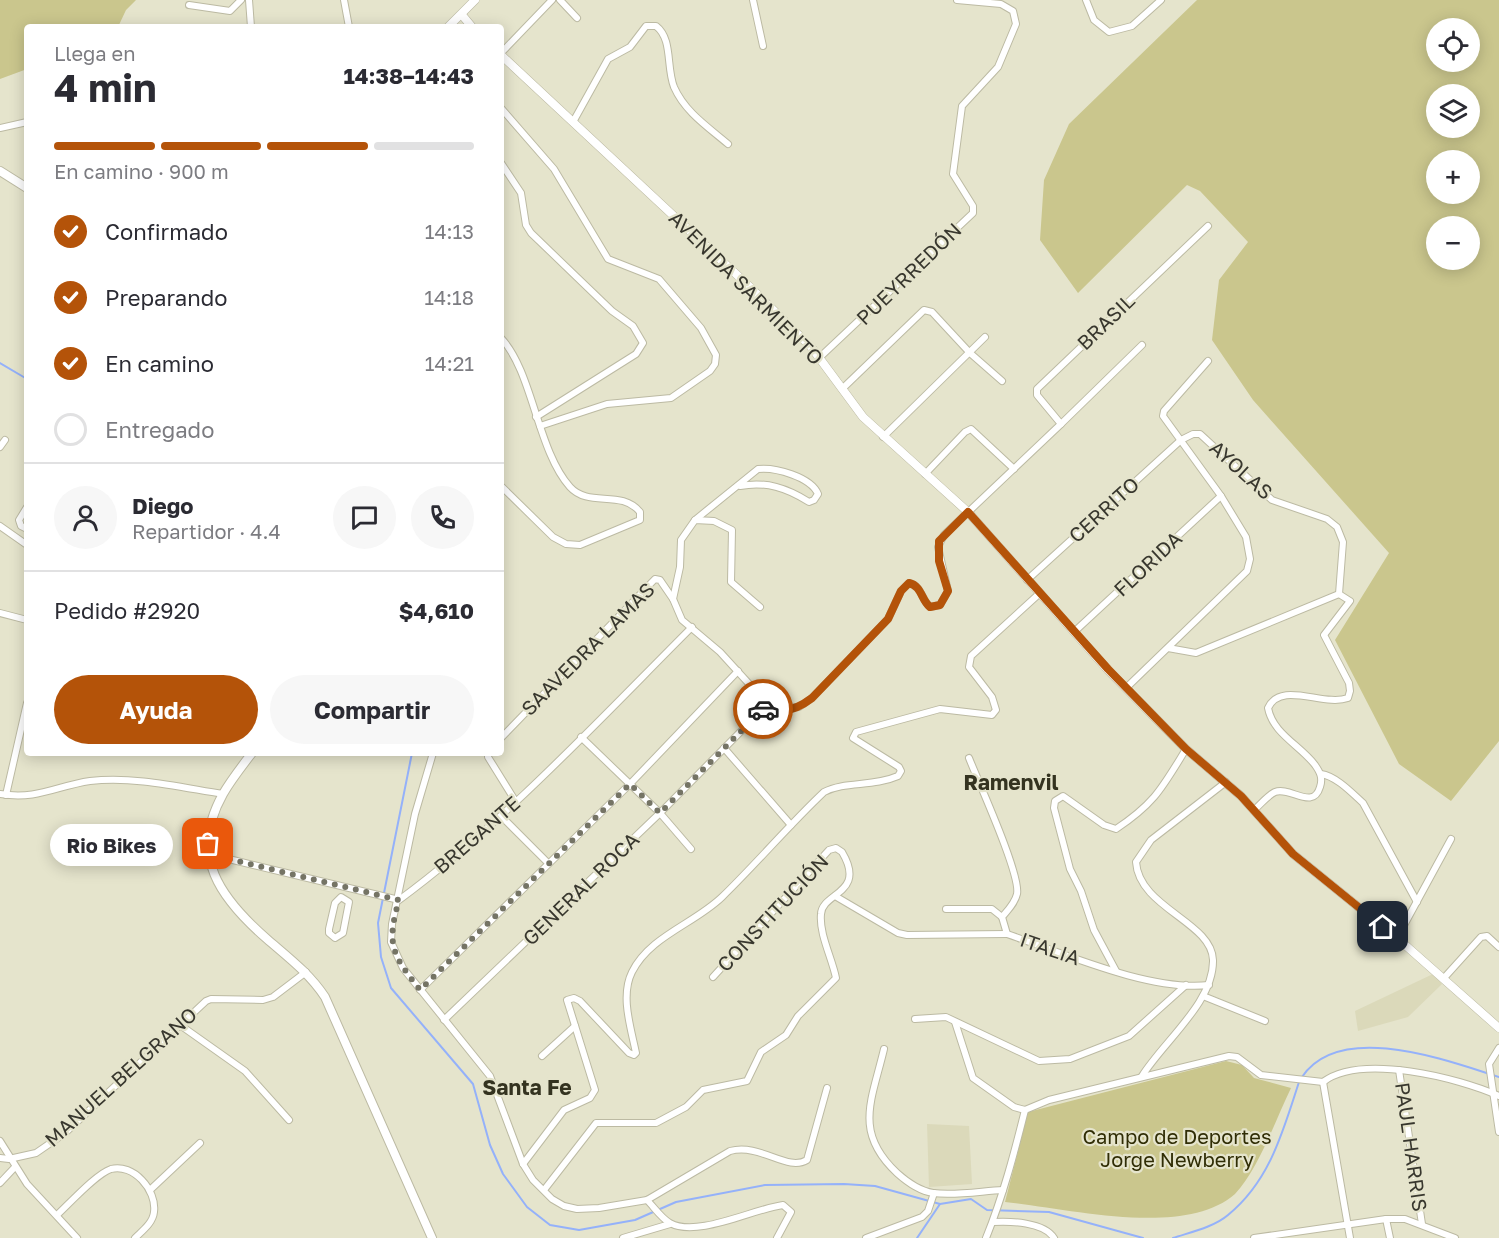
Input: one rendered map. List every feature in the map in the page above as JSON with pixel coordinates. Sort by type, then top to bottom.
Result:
[{"type":"main road","points":[[0,171],[24,186]]},
{"type":"main road","points":[[250,756],[223,794],[211,825],[208,854],[216,882],[244,919],[306,972],[331,1007],[361,1083],[389,1138],[431,1238]]},
{"type":"street","points":[[189,5],[230,11],[241,0]]},
{"type":"street","points":[[249,0],[250,24]]},
{"type":"street","points":[[344,0],[348,24]]},
{"type":"street","points":[[452,24],[475,0]]},
{"type":"street","points":[[504,51],[552,0]]},
{"type":"street","points":[[560,0],[578,18]]},
{"type":"street","points":[[753,0],[763,46]]},
{"type":"street","name":"PUEYRREDÓN","points":[[819,358],[973,213],[974,206],[953,174],[962,106],[997,70],[1016,24],[1013,11],[1001,3],[957,0]]},
{"type":"street","points":[[1086,0],[1094,21],[1109,32],[1132,26],[1161,0]]},
{"type":"street","points":[[462,15],[470,24]]},
{"type":"street","points":[[573,122],[608,59],[630,47],[646,26],[657,26],[667,37],[667,60],[673,85],[682,102],[728,144]]},
{"type":"street","name":"AVENIDA SARMIENTO","points":[[504,57],[751,288],[819,358],[863,417],[968,512],[1126,688],[1186,749],[1226,782],[1293,854],[1397,938],[1499,1028]]},
{"type":"street","points":[[504,111],[554,169],[608,260],[659,279],[701,328],[716,355],[715,364],[710,371],[671,398],[607,404],[540,426]]},
{"type":"street","points":[[0,128],[24,123]]},
{"type":"street","points":[[504,168],[521,193],[526,225],[531,233],[612,311],[633,326],[644,343],[636,354],[536,417]]},
{"type":"street","name":"BRASIL","points":[[1061,424],[1037,395],[1037,389],[1208,226]]},
{"type":"street","points":[[842,389],[924,310],[932,312],[970,352],[1002,381]]},
{"type":"street","points":[[883,437],[985,336]]},
{"type":"street","points":[[504,342],[517,362],[536,417],[571,489],[587,497],[626,501],[640,512],[640,520],[580,545],[566,544],[553,537],[504,489]]},
{"type":"street","points":[[740,486],[758,483],[771,485],[808,501],[814,500],[818,494],[811,485],[777,470],[758,469],[740,486],[703,511],[681,540],[680,567],[673,599],[682,620],[738,671],[766,705],[772,709],[789,710],[799,707],[812,698],[888,619],[901,591],[909,583],[920,590],[925,603],[930,607],[940,605],[948,591],[939,561],[939,541],[1142,345]]},
{"type":"street","points":[[1126,688],[1242,579],[1247,571],[1250,559],[1246,537],[1221,496],[1163,417],[1164,411],[1208,361]]},
{"type":"street","points":[[925,474],[965,432],[972,429],[1014,469]]},
{"type":"street","name":"AYOLAS","points":[[1181,440],[1193,434],[1200,434],[1272,500],[1327,519],[1337,527],[1343,542],[1339,594]]},
{"type":"street","points":[[0,447],[5,440]]},
{"type":"street","name":"CERRITO","points":[[1027,580],[1181,440]]},
{"type":"street","name":"FLORIDA","points":[[1074,632],[1221,496]]},
{"type":"street","points":[[24,512],[19,520],[24,528]]},
{"type":"street","points":[[695,520],[714,520],[732,530],[730,582],[759,607]]},
{"type":"street","points":[[0,526],[24,542]]},
{"type":"street","name":"SAAVEDRA LAMAS","points":[[504,735],[655,579],[660,580],[673,599]]},
{"type":"street","points":[[523,1164],[564,1110],[590,1098],[595,1090],[567,1004],[570,998],[580,1001],[629,1053],[634,1055],[636,1053],[627,1011],[627,987],[638,962],[648,950],[722,897],[813,802],[833,787],[862,786],[889,780],[901,771],[887,759],[860,744],[853,738],[855,732],[940,709],[992,715],[996,710],[992,697],[969,667],[971,656],[1040,593]]},
{"type":"street","points":[[1168,648],[1196,653],[1339,594],[1350,601],[1324,635],[1349,683],[1348,698],[1340,701],[1320,700],[1283,694],[1275,697],[1268,708],[1275,727],[1310,759],[1321,774],[1335,781],[1363,803],[1417,902]]},
{"type":"street","points":[[0,614],[24,619]]},
{"type":"street","name":"BREGANTE","points":[[396,899],[460,853],[501,816],[692,627]]},
{"type":"street","points":[[420,990],[630,784],[738,671]]},
{"type":"street","name":"GENERAL ROCA","points":[[444,1020],[660,813],[766,705]]},
{"type":"street","points":[[24,714],[3,795],[33,796],[89,781],[121,780],[143,781],[223,794]]},
{"type":"street","points":[[581,737],[660,813],[692,849]]},
{"type":"street","points":[[724,748],[790,825]]},
{"type":"street","points":[[1116,971],[1094,930],[1081,891],[1070,870],[1054,808],[1055,801],[1063,796],[1104,825],[1116,829],[1144,810],[1157,796],[1186,749]]},
{"type":"street","points":[[432,756],[415,814],[396,899],[391,942],[403,968],[490,1076],[523,1164],[533,1180],[544,1190],[564,1206],[576,1209],[599,1208],[647,1200],[730,1151],[754,1149],[793,1165],[807,1160],[826,1088]]},
{"type":"street","points":[[488,756],[516,802]]},
{"type":"street","name":"ITALIA","points":[[969,758],[1003,840],[1017,887],[1015,901],[1002,917],[1006,934],[1133,977],[1186,985],[1209,985]]},
{"type":"street","points":[[1254,810],[1274,792],[1280,791],[1307,798],[1316,796],[1320,789],[1321,774]]},
{"type":"street","points":[[1142,1076],[1203,996],[1209,985],[1213,960],[1207,942],[1143,887],[1136,862],[1152,840],[1226,782]]},
{"type":"street","points":[[501,816],[548,863]]},
{"type":"street","points":[[1397,938],[1451,839]]},
{"type":"street","name":"CONSTITUCIÓN","points":[[544,1190],[596,1123],[656,1123],[686,1107],[703,1090],[747,1081],[761,1052],[786,1035],[798,1016],[836,978],[820,916],[826,903],[843,891],[849,878],[845,857],[836,848],[821,858],[713,977]]},
{"type":"street","points":[[208,854],[396,899]]},
{"type":"street","points":[[344,898],[346,887]]},
{"type":"street","points":[[836,896],[907,936],[1006,934]]},
{"type":"street","points":[[338,898],[344,898],[349,902],[343,933],[335,938],[329,933],[329,929],[335,903],[338,898]]},
{"type":"street","points":[[946,909],[992,909],[1002,917]]},
{"type":"street","points":[[1444,978],[1476,939],[1487,936],[1499,947]]},
{"type":"street","name":"MANUEL BELGRANO","points":[[0,1158],[9,1160],[36,1153],[65,1133],[200,1006],[212,999],[263,1000],[273,997],[306,972]]},
{"type":"street","points":[[915,1019],[937,1016],[1039,1060],[1054,1062],[1070,1059],[1129,1036],[1186,985]]},
{"type":"street","points":[[1203,996],[1265,1020]]},
{"type":"street","points":[[955,1022],[973,1078],[1014,1107],[1025,1110],[1049,1100],[1142,1076],[1202,1061],[1237,1057],[1262,1075],[1287,1080],[1320,1082],[1344,1073],[1399,1070],[1424,1073],[1496,1094]]},
{"type":"street","points":[[180,1025],[245,1071],[289,1120]]},
{"type":"street","points":[[542,1056],[575,1026]]},
{"type":"street","points":[[1499,1048],[1489,1064],[1490,1083],[1496,1094],[1499,1132]]},
{"type":"street","points":[[884,1049],[869,1112],[870,1135],[884,1161],[901,1176],[932,1196],[1003,1190]]},
{"type":"street","name":"PAUL HARRIS","points":[[1399,1070],[1422,1224]]},
{"type":"street","points":[[1320,1082],[1350,1238]]},
{"type":"street","points":[[986,1238],[1003,1190],[1025,1110]]},
{"type":"street","points":[[0,1141],[9,1160],[27,1184],[77,1238]]},
{"type":"street","points":[[150,1190],[200,1143]]},
{"type":"street","points":[[0,1184],[15,1167]]},
{"type":"street","points":[[57,1215],[106,1171],[114,1168],[132,1171],[150,1190],[154,1212],[152,1221],[135,1238]]},
{"type":"street","points":[[866,1238],[922,1216],[928,1211],[932,1196]]},
{"type":"street","points":[[647,1200],[670,1224]]},
{"type":"street","points":[[623,1238],[670,1224],[703,1227],[783,1205],[791,1212],[777,1238]]},
{"type":"street","points":[[993,1219],[1040,1227],[1051,1232],[1054,1238]]},
{"type":"street","points":[[1386,1219],[1390,1238]]},
{"type":"street","points":[[1254,1238],[1347,1223],[1405,1219],[1455,1238]]},
{"type":"shaded area","points":[[1433,974],[1442,984],[1408,1017],[1358,1031],[1355,1011]]},
{"type":"shaded area","points":[[927,1124],[969,1126],[972,1184],[929,1187]]},
{"type":"green space","points":[[0,0],[136,0],[126,10],[119,24],[24,24],[24,70],[0,79]]},
{"type":"green space","points":[[1197,0],[1499,0],[1499,741],[1451,801],[1399,764],[1335,640],[1389,553],[1253,400],[1212,340],[1219,280],[1248,242],[1200,191],[1187,185],[1078,293],[1040,240],[1044,180],[1069,124]]},
{"type":"green space","name":"Campo de Deportes Jorge Newberry","points":[[1226,1061],[1242,1065],[1254,1078],[1291,1088],[1259,1158],[1235,1194],[1213,1207],[1187,1215],[1158,1218],[1094,1214],[1005,1202],[1028,1112]]},
{"type":"waterway","points":[[0,363],[24,377]]},
{"type":"waterway","points":[[411,756],[378,923],[381,957],[391,988],[473,1084],[490,1145],[503,1174],[527,1207],[550,1225],[579,1230],[635,1220],[676,1202],[765,1185],[844,1184],[875,1186],[940,1204],[971,1199],[987,1210],[1049,1212],[1143,1238]]},
{"type":"waterway","points":[[1302,1077],[1319,1060],[1342,1051],[1368,1048],[1424,1055],[1499,1077]]},
{"type":"waterway","points":[[1173,1238],[1216,1223],[1228,1215],[1255,1187],[1281,1137],[1299,1082]]},
{"type":"waterway","points":[[917,1238],[940,1204]]},
{"type":"way so far","points":[[208,844],[208,854],[399,900],[392,924],[391,942],[403,968],[420,990],[630,784],[660,813],[763,709]]},
{"type":"place","name":"Rio Bikes","points":[[208,844]]},
{"type":"district","name":"Ramenvil","points":[[1011,783]]},
{"type":"district","name":"Santa Fe","points":[[527,1088]]},
{"type":"route","points":[[763,709],[766,705],[772,709],[789,710],[799,707],[812,698],[888,619],[901,591],[909,583],[914,584],[920,590],[925,603],[930,607],[940,605],[945,600],[948,591],[939,561],[939,541],[968,512],[1108,669],[1186,749],[1241,796],[1293,854],[1383,927]]}]
